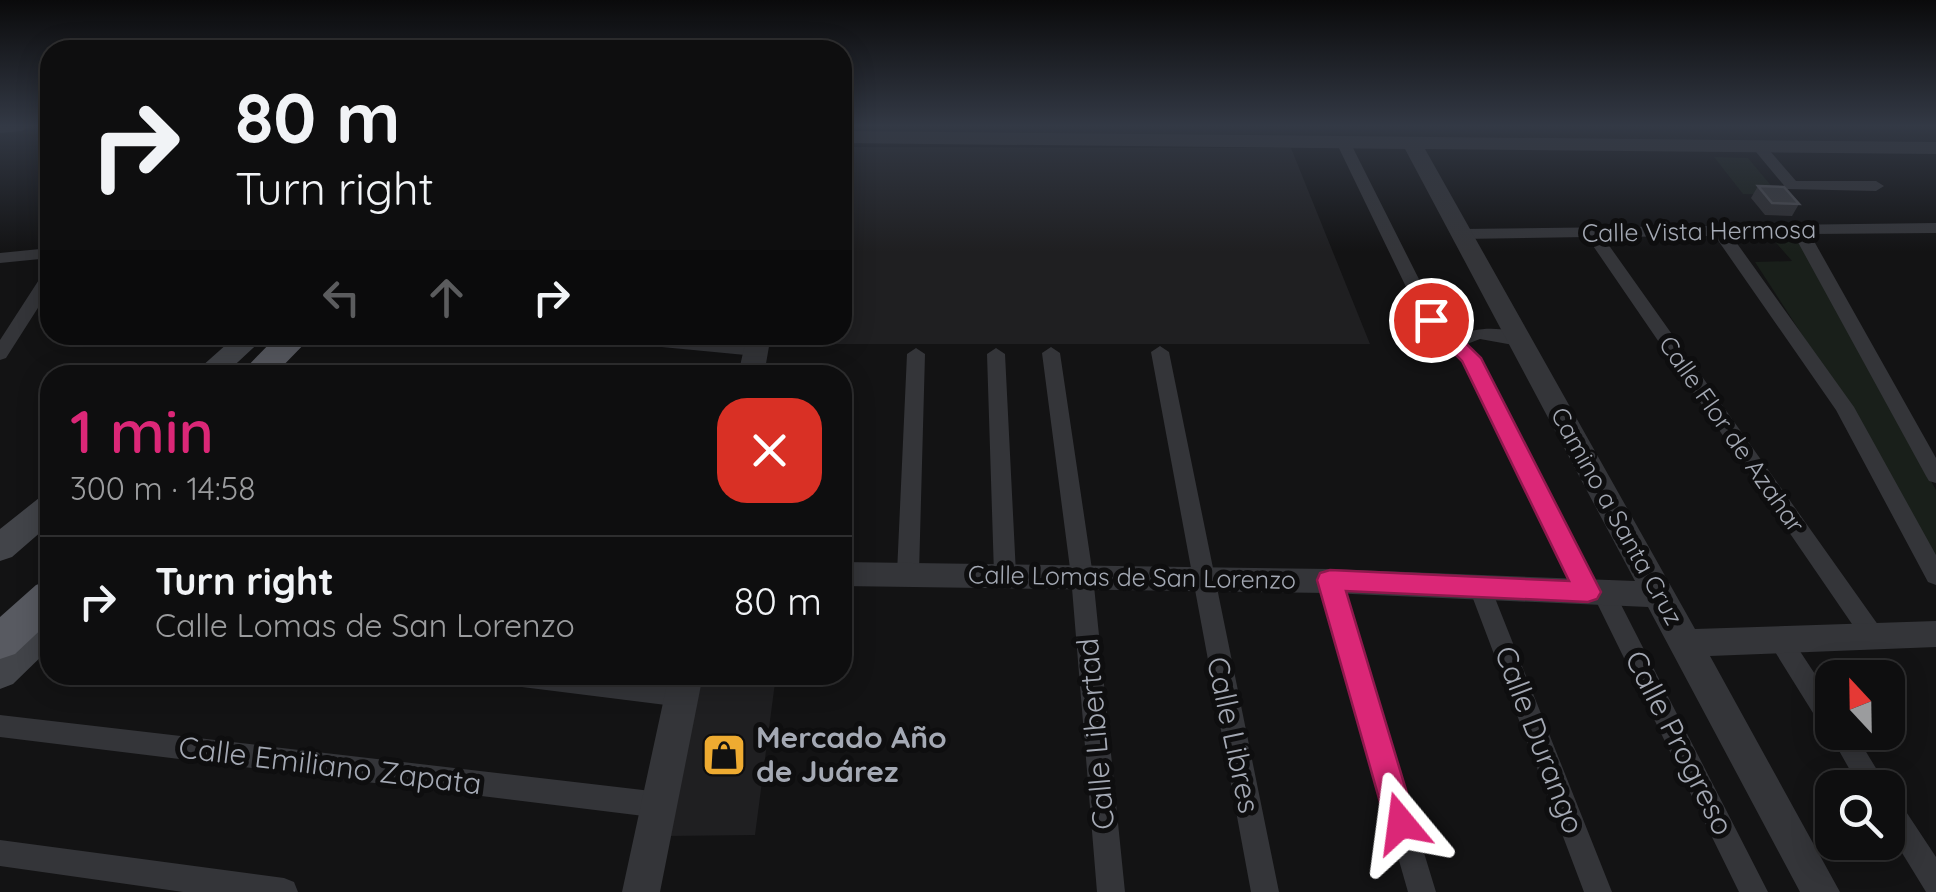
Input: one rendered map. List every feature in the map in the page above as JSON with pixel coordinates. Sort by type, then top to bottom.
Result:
[{"type":"highway","points":[[238,365],[257,345]]},
{"type":"highway","points":[[266,365],[286,345]]},
{"type":"highway","points":[[0,612],[40,577]]},
{"type":"highway","points":[[0,642],[40,605]]},
{"type":"main road","points":[[218,365],[242,345]]},
{"type":"main road","points":[[0,548],[40,514]]},
{"type":"main road","points":[[0,673],[40,635]]},
{"type":"street","name":"Calle Progreso","points":[[1356,169],[1431,320],[1480,373],[1754,892]]},
{"type":"street","name":"Camino a Santa Cruz","points":[[1426,169],[1821,892]]},
{"type":"street","points":[[1777,169],[1792,186],[1876,186]]},
{"type":"street","name":"Calle Vista Hermosa","points":[[1462,234],[1936,228]]},
{"type":"street","points":[[1800,230],[1936,476]]},
{"type":"street","points":[[1720,231],[1844,407],[1936,576]]},
{"type":"street","name":"Calle Flor de Azahar","points":[[1591,232],[1873,636]]},
{"type":"street","points":[[0,258],[40,254]]},
{"type":"street","points":[[0,354],[40,292]]},
{"type":"street","points":[[1455,342],[1479,333],[1519,340]]},
{"type":"street","points":[[686,345],[756,353]]},
{"type":"street","name":"Calle Libres","points":[[1160,352],[1265,892]]},
{"type":"street","name":"Calle Libertad","points":[[1052,353],[1082,576],[1111,892]]},
{"type":"street","points":[[908,573],[916,354]]},
{"type":"street","points":[[996,354],[1005,574]]},
{"type":"street","name":"Calle Lomas de San Lorenzo","points":[[852,574],[1330,580],[1661,595]]},
{"type":"street","points":[[1330,580],[1422,892]]},
{"type":"street","name":"Calle Durango","points":[[1480,588],[1598,892]]},
{"type":"street","points":[[1686,643],[1936,634]]},
{"type":"street","points":[[1780,640],[1815,695]]},
{"type":"street","points":[[641,892],[684,685]]},
{"type":"street","name":"Calle Emiliano Zapata","points":[[0,726],[660,805]]},
{"type":"street","points":[[1905,834],[1936,882]]},
{"type":"street","points":[[0,853],[284,892]]},
{"type":"shaded area","points":[[852,169],[1299,169],[1370,344],[852,344]]},
{"type":"shaded area","points":[[1723,169],[1757,169],[1779,195],[1743,194]]},
{"type":"shaded area","points":[[1772,238],[1798,238],[1936,490],[1936,560],[1838,390],[1755,262],[1792,261]]},
{"type":"shaded area","name":"Mercado Año de Juárez","points":[[695,685],[775,685],[755,835],[666,836]]},
{"type":"building","points":[[1758,186],[1784,187],[1799,204],[1772,203]]},
{"type":"place","name":"Mercado Año de Juárez","points":[[724,755]]},
{"type":"route","points":[[1401,823],[1330,580],[1588,592],[1480,373],[1471,358],[1431,320]]}]
